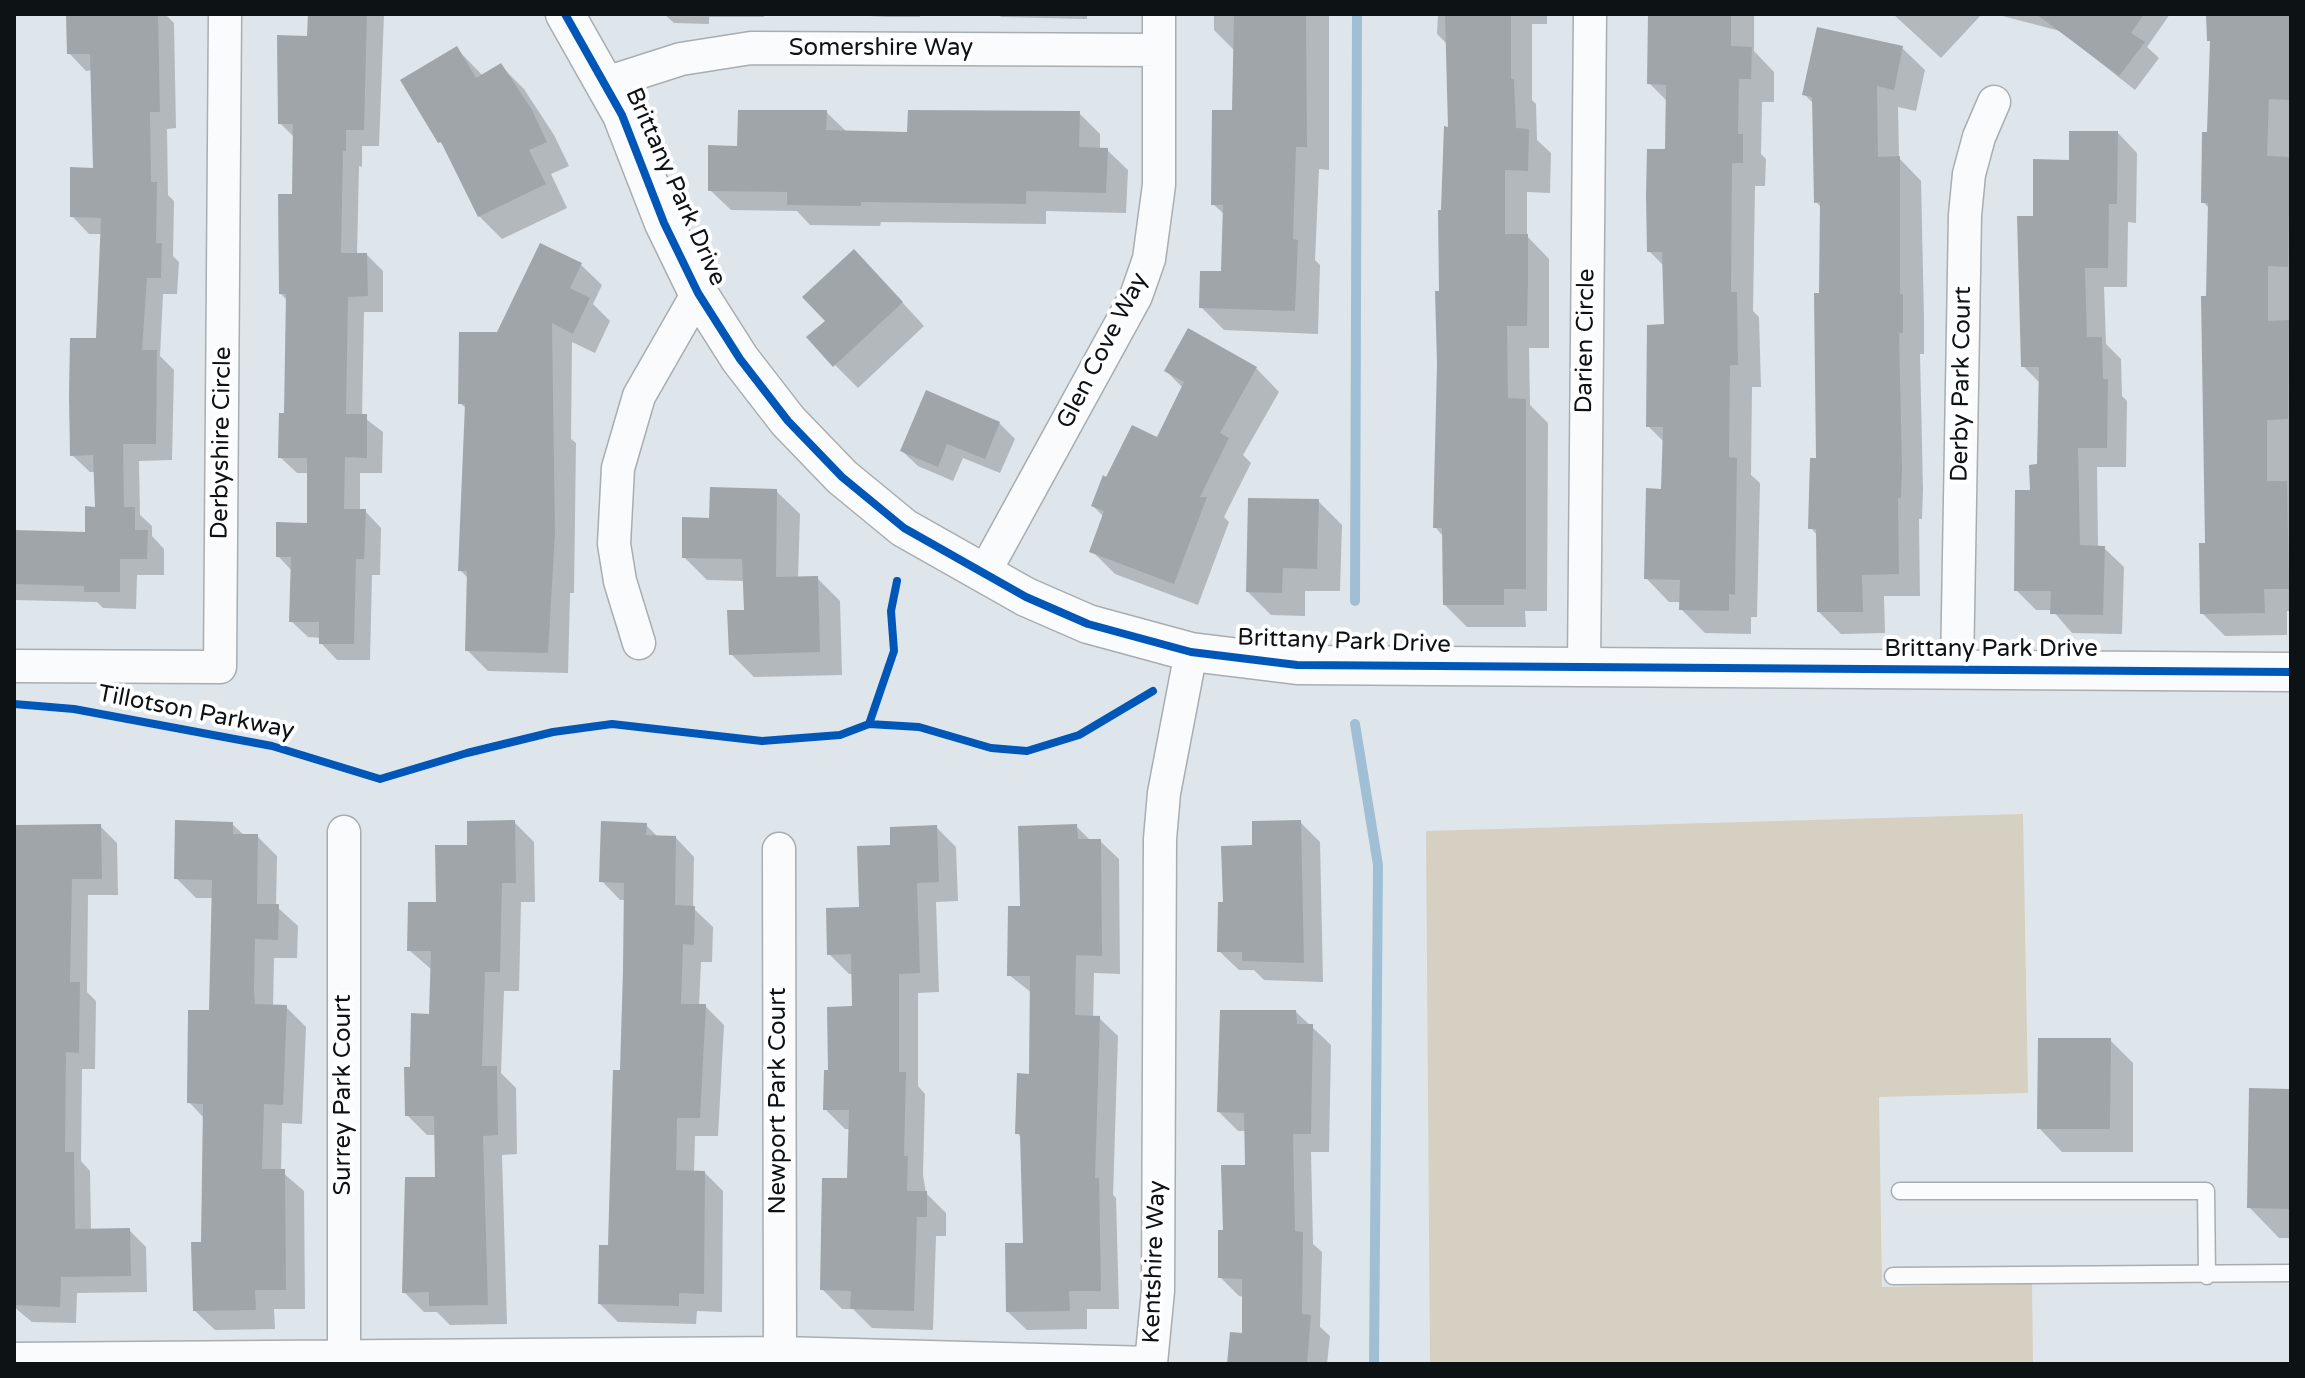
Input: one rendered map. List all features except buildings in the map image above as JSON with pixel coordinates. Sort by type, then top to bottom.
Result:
[{"type":"street","name":"Derbyshire Circle","points":[[14,666],[220,667],[225,14]]},
{"type":"street","name":"Brittany Park Drive","points":[[565,14],[606,83],[664,223],[698,293],[740,359],[788,421],[842,477],[904,528],[983,575],[1088,624],[1191,652],[1297,665],[2291,672]]},
{"type":"street","name":"Glen Cove Way","points":[[983,575],[1136,296],[1149,259],[1159,185],[1159,14]]},
{"type":"street","name":"Darien Circle","points":[[1584,668],[1590,14]]},
{"type":"street","name":"Somershire Way","points":[[606,83],[681,59],[751,48],[1159,50]]},
{"type":"street","name":"Derby Park Court","points":[[1957,670],[1965,215],[1972,161],[1994,102]]},
{"type":"street","points":[[639,643],[620,581],[614,544],[618,468],[639,396],[698,293]]},
{"type":"street","name":"Kentshire Way","points":[[14,1359],[780,1353],[1151,1363],[1158,1291],[1160,839],[1164,793],[1191,652]]},
{"type":"street","name":"Surrey Park Court","points":[[344,832],[344,1358]]},
{"type":"street","name":"Newport Park Court","points":[[779,849],[780,1353]]},
{"type":"lane","points":[[1900,1191],[2206,1191],[2207,1276]]},
{"type":"lane","points":[[1893,1276],[2291,1273]]},
{"type":"shaded area","points":[[2023,814],[2028,1093],[1879,1097],[1882,1287],[2032,1283],[2033,1364],[1430,1364],[1426,831]]},
{"type":"waterway","points":[[1355,601],[1357,14]]},
{"type":"waterway","points":[[1355,724],[1378,865],[1374,1364]]},
{"type":"cycle path","points":[[565,14],[622,115],[664,223],[698,293],[740,359],[788,421],[842,477],[904,528],[1026,597],[1088,624],[1191,652],[1297,665],[2291,672]]},
{"type":"cycle path","points":[[869,724],[894,651],[891,611],[897,581]]},
{"type":"cycle path","name":"Tillotson Parkway","points":[[14,704],[74,709],[272,746],[380,779],[553,732],[612,724],[762,741],[840,735],[869,724],[919,727],[991,748],[1027,751],[1079,735],[1153,691]]}]
